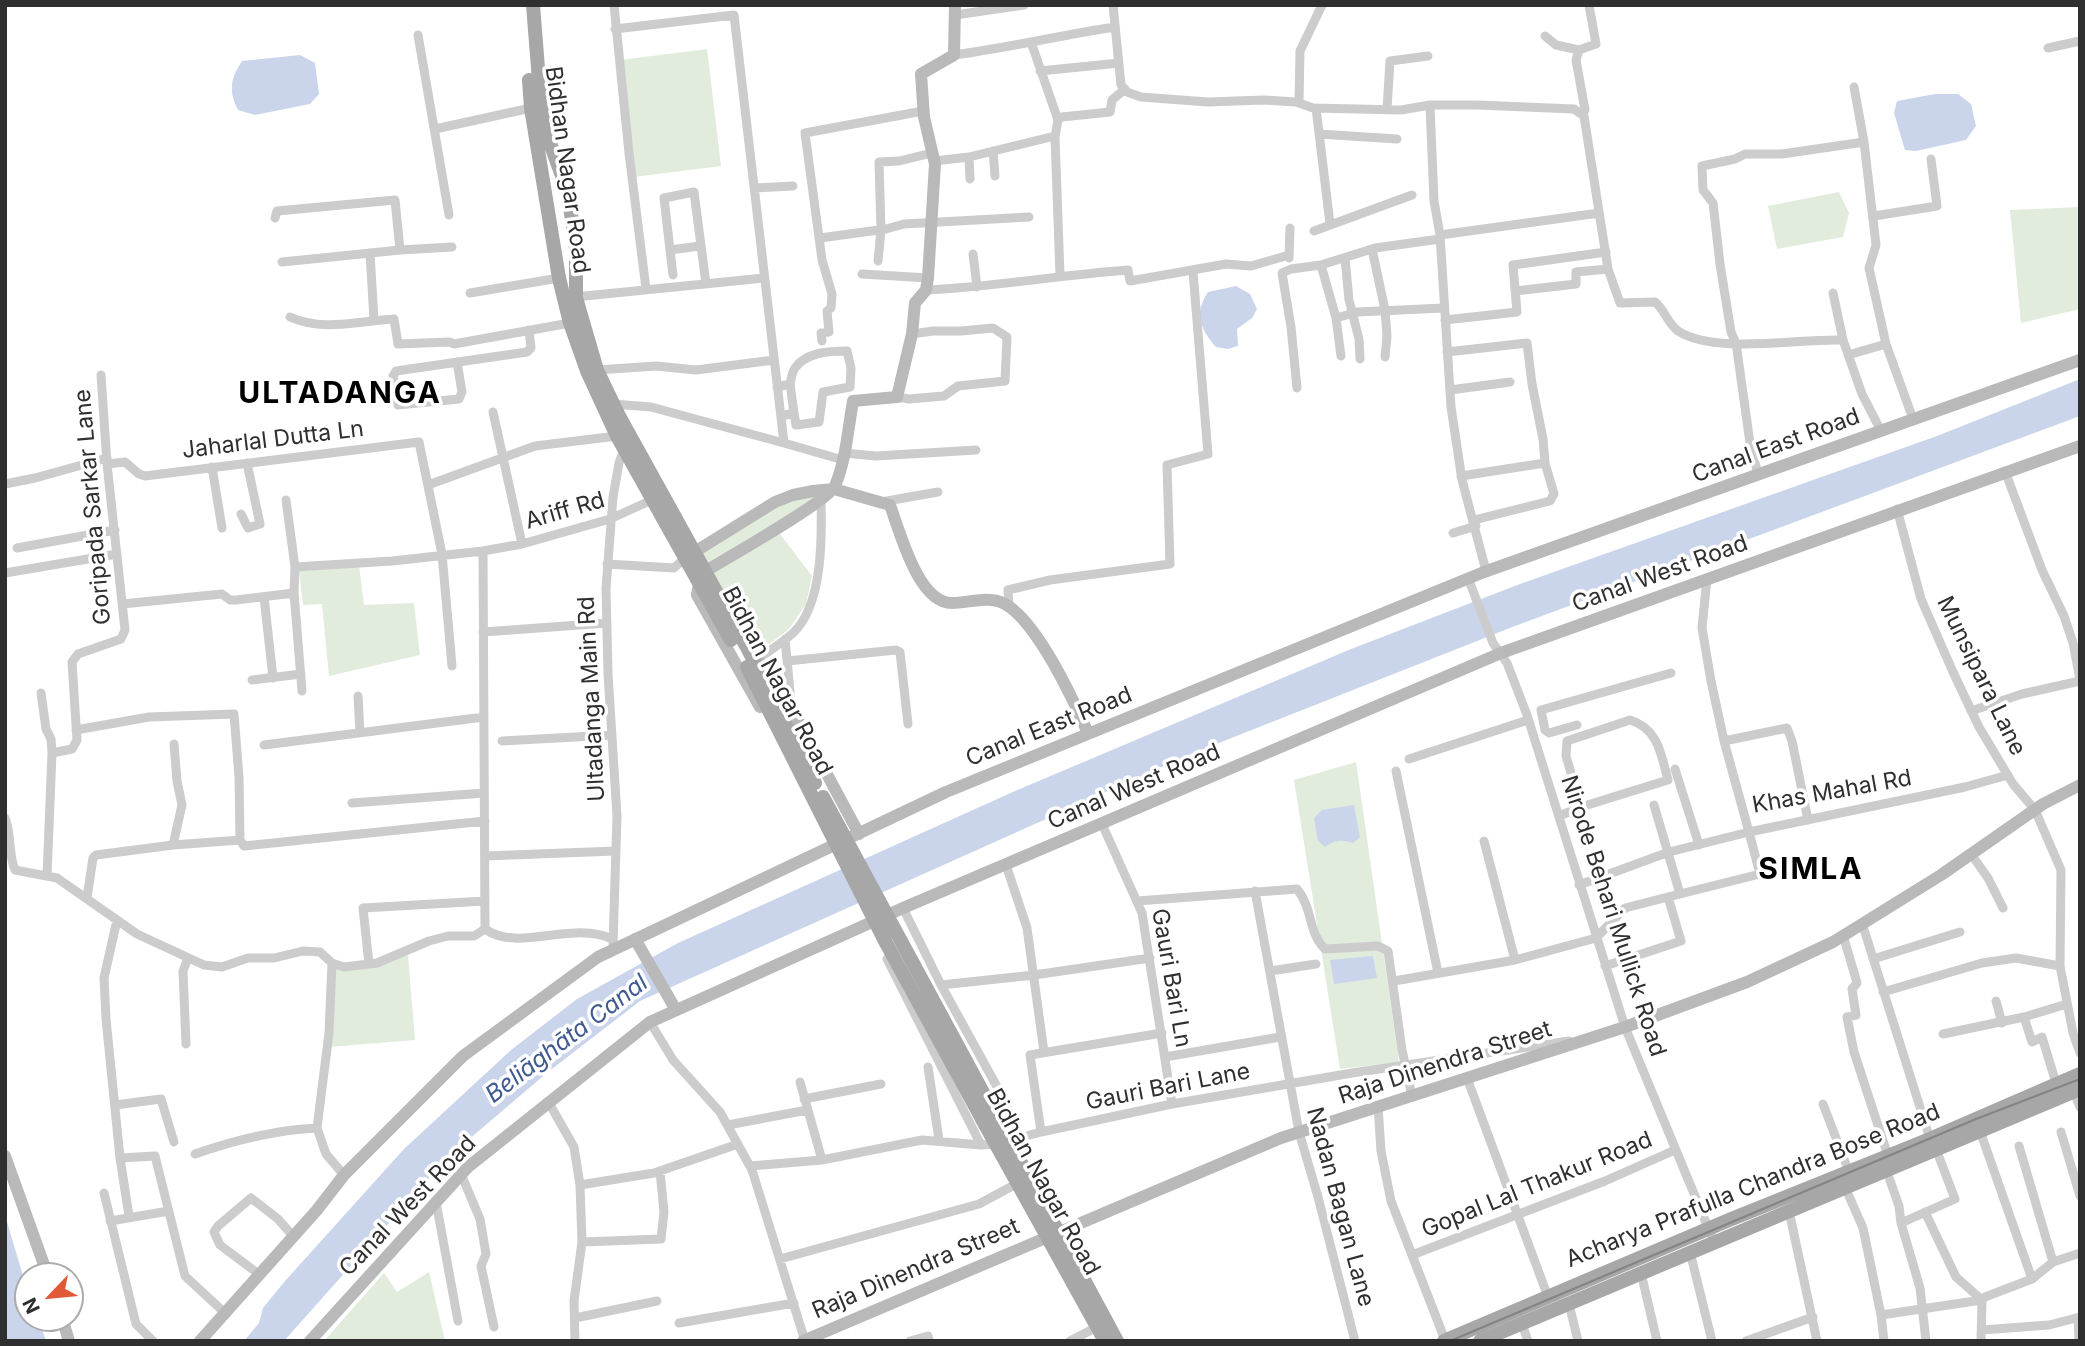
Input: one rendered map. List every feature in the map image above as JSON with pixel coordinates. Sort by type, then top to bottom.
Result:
[{"type":"main road","name":"Bidhan Nagar Road","points":[[525,5],[531,108],[559,278],[571,300],[597,370],[700,577],[752,660],[987,1114]]},
{"type":"main road","name":"Bidhan Nagar Road","points":[[533,5],[544,119],[568,192],[572,214],[570,323],[587,371],[621,443],[689,555]]},
{"type":"main road","points":[[832,847],[754,696],[697,595],[700,577],[834,489],[844,456],[853,401],[897,397],[912,334],[915,303],[927,284],[933,157],[923,111],[921,74],[954,55],[955,10]]},
{"type":"main road","name":"Canal East Road","points":[[200,1341],[317,1210],[344,1175],[463,1056],[613,944],[637,942],[946,792],[1088,733],[1470,584],[1486,571],[2080,360]]},
{"type":"main road","name":"Canal West Road","points":[[310,1341],[461,1174],[650,1022],[675,1008],[1102,824],[1497,648],[1707,578],[2080,446]]},
{"type":"main road","points":[[689,555],[775,502],[813,491],[834,489],[890,505],[910,559],[923,585],[935,599],[950,603],[986,599],[1009,607],[1038,639],[1065,685],[1088,733]]},
{"type":"main road","name":"Bidhan Nagar Road","points":[[752,660],[886,943],[987,1114]]},
{"type":"main road","points":[[752,660],[778,683],[859,834]]},
{"type":"main road","name":"Raja Dinendra Street","points":[[804,1340],[1298,1132],[1625,1027],[1747,982],[1843,935],[2035,810],[2080,785]]},
{"type":"main road","points":[[637,942],[675,1008]]},
{"type":"main road","name":"Acharya Prafulla Chandra Bose Road","points":[[1445,1340],[1470,1336],[1548,1297],[1711,1235],[1933,1144],[2056,1083],[2080,1074]]},
{"type":"main road","name":"Acharya Prafulla Chandra Bose Road","points":[[1933,1144],[1980,1131],[2077,1090]]},
{"type":"main road","points":[[987,1114],[1007,1141],[1052,1234],[1117,1341]]},
{"type":"main road","name":"Bidhan Nagar Road","points":[[1007,1141],[1018,1183],[1052,1234],[1105,1341]]},
{"type":"main road","points":[[5,1156],[43,1262]]},
{"type":"main road","name":"Acharya Prafulla Chandra Bose Road","points":[[1480,1341],[1690,1252],[1711,1235],[1789,1211],[1847,1180]]},
{"type":"street","points":[[614,5],[646,289]]},
{"type":"street","points":[[955,10],[1024,5]]},
{"type":"street","points":[[1113,5],[1121,85],[1127,92],[1141,97],[1208,102],[1264,100],[1298,103],[1316,108],[1401,110],[1430,105],[1574,109],[1584,116],[1608,269],[1620,303],[1655,302],[1679,331],[1722,343],[1843,340]]},
{"type":"street","points":[[1298,103],[1300,51],[1322,5]]},
{"type":"street","points":[[1545,36],[1556,45],[1579,50],[1596,44],[1590,5]]},
{"type":"street","points":[[615,29],[734,15],[784,443]]},
{"type":"street","points":[[954,55],[992,51],[1031,41],[1115,27]]},
{"type":"street","points":[[418,35],[449,215]]},
{"type":"street","points":[[1031,41],[1058,120],[1055,136],[1060,275]]},
{"type":"street","points":[[2048,48],[2080,41]]},
{"type":"street","points":[[1579,50],[1576,60],[1586,110]]},
{"type":"street","points":[[1387,109],[1390,61],[1428,57]]},
{"type":"street","points":[[1040,71],[1119,63]]},
{"type":"street","points":[[1854,87],[1874,216],[1876,245],[1869,268],[1886,344],[1913,419]]},
{"type":"street","points":[[1058,120],[1062,117],[1110,112],[1112,100],[1125,89]]},
{"type":"street","points":[[1430,105],[1434,201],[1440,237],[1450,390],[1461,476],[1486,571]]},
{"type":"street","points":[[435,129],[531,108]]},
{"type":"street","points":[[1316,108],[1330,224]]},
{"type":"street","points":[[822,341],[821,333],[829,331],[827,310],[831,308],[832,294],[826,277],[805,133],[923,111]]},
{"type":"street","points":[[1319,134],[1397,139]]},
{"type":"street","points":[[878,261],[881,229],[879,162],[969,157],[1055,136]]},
{"type":"street","points":[[1758,474],[1750,443],[1736,343],[1731,332],[1713,203],[1703,190],[1702,166],[1735,159],[1745,154],[1782,154],[1864,142]]},
{"type":"street","points":[[992,151],[995,177]]},
{"type":"street","points":[[969,157],[970,179]]},
{"type":"street","points":[[1874,216],[1937,206],[1931,159]]},
{"type":"street","points":[[754,188],[793,186]]},
{"type":"street","points":[[673,275],[663,198],[694,192],[706,284]]},
{"type":"street","points":[[1314,231],[1412,195]]},
{"type":"street","points":[[275,218],[277,211],[395,200],[400,250]]},
{"type":"street","points":[[1297,388],[1282,273],[1291,269],[1321,265],[1372,249],[1600,213]]},
{"type":"street","points":[[820,238],[904,224],[1029,217]]},
{"type":"street","points":[[1290,228],[1291,269]]},
{"type":"street","points":[[670,250],[700,246]]},
{"type":"street","points":[[282,262],[452,247]]},
{"type":"street","points":[[1372,249],[1385,310],[1385,357]]},
{"type":"street","points":[[1445,320],[1517,312],[1513,265],[1606,251]]},
{"type":"street","points":[[370,253],[374,320]]},
{"type":"street","points":[[973,254],[976,287]]},
{"type":"street","points":[[862,274],[927,284],[976,287],[1060,275],[1128,270],[1130,281],[1193,272],[1226,264],[1251,266],[1289,255]]},
{"type":"street","points":[[1345,258],[1360,359]]},
{"type":"street","points":[[1321,265],[1336,318],[1341,356]]},
{"type":"street","points":[[1515,291],[1576,284],[1576,272],[1608,269]]},
{"type":"street","points":[[1009,607],[1008,590],[1050,580],[1170,564],[1167,465],[1208,454],[1193,272]]},
{"type":"street","points":[[470,293],[559,278]]},
{"type":"street","points":[[571,300],[646,289],[764,278]]},
{"type":"street","points":[[1833,293],[1843,340],[1861,394],[1881,430]]},
{"type":"street","points":[[1336,318],[1357,312],[1444,308]]},
{"type":"street","points":[[290,317],[304,324],[338,326],[394,319],[398,344],[454,344],[570,323]]},
{"type":"street","points":[[897,397],[909,399],[944,396],[958,386],[1005,381],[1007,337],[993,328],[912,334]]},
{"type":"street","points":[[457,362],[463,392],[459,399],[398,405],[393,376],[396,371],[457,362],[527,352],[531,348],[529,330]]},
{"type":"street","points":[[1447,352],[1527,343],[1545,463],[1554,494],[1549,501],[1475,523],[1453,533]]},
{"type":"street","points":[[1848,355],[1886,344]]},
{"type":"street","points":[[830,351],[847,351],[850,387],[823,392],[819,422],[796,425],[790,384],[795,368],[811,356],[830,351]]},
{"type":"street","points":[[597,370],[656,366],[696,370],[774,360]]},
{"type":"street","name":"Goripada Sarkar Lane","points":[[76,730],[72,662],[78,653],[121,639],[125,630],[101,375]]},
{"type":"street","points":[[1450,390],[1510,382]]},
{"type":"street","points":[[777,387],[790,384]]},
{"type":"street","points":[[613,404],[651,407],[784,443],[844,456],[976,450]]},
{"type":"street","points":[[493,412],[522,544]]},
{"type":"street","points":[[781,416],[794,413]]},
{"type":"street","name":"Jaharlal Dutta Ln","points":[[107,461],[125,462],[145,476],[416,442],[421,445],[442,554],[452,666]]},
{"type":"street","points":[[428,485],[535,446],[621,443]]},
{"type":"street","name":"Ultadanga Main Rd","points":[[613,944],[617,816],[607,623],[607,564],[610,519],[621,443]]},
{"type":"street","points":[[5,484],[107,461]]},
{"type":"street","points":[[241,514],[246,527],[260,524],[247,463]]},
{"type":"street","points":[[1461,476],[1545,463]]},
{"type":"street","points":[[212,467],[222,528]]},
{"type":"street","points":[[1971,711],[2022,694],[2080,680],[2073,643],[2064,616],[2042,570],[2005,471]]},
{"type":"street","points":[[881,502],[938,492]]},
{"type":"street","name":"Ariff Rd","points":[[295,568],[392,561],[522,544],[610,519],[654,499]]},
{"type":"street","points":[[752,660],[794,632],[810,606],[819,566],[821,499]]},
{"type":"street","points":[[286,500],[295,568],[294,593],[302,691]]},
{"type":"street","name":"Munsipara Lane","points":[[1897,509],[1922,599],[1971,711],[2008,775],[2035,810],[2061,870],[2060,966],[2073,1033],[2080,1053]]},
{"type":"street","points":[[17,548],[114,530]]},
{"type":"street","points":[[483,551],[485,929]]},
{"type":"street","points":[[5,573],[117,554]]},
{"type":"street","points":[[607,564],[674,568],[689,555]]},
{"type":"street","name":"Khas Mahal Rd","points":[[1707,578],[1703,628],[1711,681],[1749,832],[1965,787],[2008,775]]},
{"type":"street","name":"Nirode Behari Mullick Road","points":[[1470,584],[1497,648],[1507,663],[1528,718],[1625,1027],[1711,1235]]},
{"type":"street","points":[[122,604],[222,594],[230,600],[294,593]]},
{"type":"street","points":[[264,597],[273,678]]},
{"type":"street","points":[[484,632],[607,623]]},
{"type":"street","points":[[785,639],[792,708]]},
{"type":"street","points":[[787,661],[896,650],[900,652],[908,724]]},
{"type":"street","points":[[1409,759],[1528,718],[1541,710],[1671,673]]},
{"type":"street","points":[[252,680],[301,674]]},
{"type":"street","points":[[41,694],[52,753],[47,876]]},
{"type":"street","points":[[358,696],[360,733]]},
{"type":"street","points":[[1541,710],[1545,730]]},
{"type":"street","points":[[52,753],[72,749],[77,740],[76,730],[149,717],[234,714],[240,840],[244,846],[485,821]]},
{"type":"street","points":[[264,746],[484,717]]},
{"type":"street","points":[[1559,813],[1569,811],[1668,780],[1659,745],[1650,730],[1641,723],[1630,720],[1567,741],[1566,756],[1581,807]]},
{"type":"street","points":[[1533,733],[1545,730],[1549,733],[1577,725]]},
{"type":"street","points":[[1724,741],[1787,728],[1808,820]]},
{"type":"street","points":[[502,741],[612,735]]},
{"type":"street","points":[[173,845],[182,805],[174,744]]},
{"type":"street","points":[[1675,769],[1699,845]]},
{"type":"street","points":[[1396,771],[1437,973]]},
{"type":"street","points":[[352,803],[484,793]]},
{"type":"street","points":[[1654,805],[1680,894]]},
{"type":"street","points":[[5,818],[10,831],[10,871],[57,878],[137,934],[204,965],[222,967],[248,958],[274,957],[303,951],[320,952],[332,963],[344,967],[369,964],[401,954],[429,941],[448,936],[474,936],[485,929]]},
{"type":"street","name":"Gauri Bari Ln","points":[[1102,824],[1142,913],[1172,1104]]},
{"type":"street","points":[[1394,981],[1515,960],[1596,938],[1625,908],[1760,874],[1749,832],[1669,852],[1579,885]]},
{"type":"street","points":[[88,898],[94,856],[173,845],[240,840]]},
{"type":"street","points":[[1484,841],[1515,960]]},
{"type":"street","points":[[485,856],[616,851]]},
{"type":"street","points":[[1971,854],[1988,878],[2003,908]]},
{"type":"street","points":[[1006,865],[1027,928],[1044,1052]]},
{"type":"street","points":[[1137,901],[1297,889],[1306,899],[1317,941],[1325,949],[1378,946],[1388,951],[1412,1096]]},
{"type":"street","name":"Nadan Bagan Lane","points":[[1255,891],[1298,1132],[1318,1197],[1355,1341]]},
{"type":"street","points":[[1605,966],[1681,940],[1668,897]]},
{"type":"street","points":[[369,964],[363,908],[485,901]]},
{"type":"street","points":[[903,908],[1006,1103],[1007,1141]]},
{"type":"street","points":[[117,920],[104,978],[120,1158],[129,1216]]},
{"type":"street","points":[[1862,923],[1933,1144],[1955,1199],[1900,1223]]},
{"type":"street","points":[[869,924],[981,1145]]},
{"type":"street","points":[[485,929],[494,935],[522,938],[572,932],[600,933],[613,944]]},
{"type":"street","points":[[1873,959],[1960,932]]},
{"type":"street","points":[[1843,935],[1857,983],[1852,989],[1856,1015],[1847,1017],[1854,1052],[1920,1288],[1926,1341]]},
{"type":"street","points":[[186,1044],[183,971],[188,958]]},
{"type":"street","points":[[942,985],[1150,958]]},
{"type":"street","points":[[1883,992],[1982,964],[2015,958],[2060,966]]},
{"type":"street","points":[[332,963],[329,1033],[317,1128],[326,1154],[344,1175]]},
{"type":"street","points":[[1270,971],[1316,964]]},
{"type":"street","points":[[1997,1001],[2002,1023]]},
{"type":"street","points":[[1943,1034],[2002,1023],[2067,1004]]},
{"type":"street","points":[[2024,1017],[2032,1042],[2042,1037],[2056,1083]]},
{"type":"street","points":[[650,1022],[673,1060],[720,1112],[750,1166],[804,1340]]},
{"type":"street","points":[[1041,1132],[1030,1055],[1162,1034]]},
{"type":"street","points":[[1165,1057],[1280,1037]]},
{"type":"street","name":"Gauri Bari Lane","points":[[750,1166],[822,1160],[922,1139],[981,1145],[1172,1104],[1594,1037]]},
{"type":"street","points":[[928,1067],[939,1140]]},
{"type":"street","points":[[1467,1078],[1548,1297]]},
{"type":"street","points":[[800,1083],[822,1160]]},
{"type":"street","points":[[804,1099],[881,1084]]},
{"type":"street","points":[[2077,1090],[2080,1107]]},
{"type":"street","points":[[115,1105],[160,1100],[174,1142]]},
{"type":"street","points":[[548,1103],[574,1147],[580,1185],[582,1242],[574,1301],[575,1341]]},
{"type":"street","points":[[1823,1104],[1863,1228],[1884,1341]]},
{"type":"street","points":[[1378,1107],[1381,1151],[1391,1201],[1445,1340]]},
{"type":"street","points":[[728,1125],[807,1110]]},
{"type":"street","points":[[195,1154],[238,1139],[291,1129],[317,1128]]},
{"type":"street","points":[[1980,1131],[2032,1279]]},
{"type":"street","points":[[2061,1132],[2080,1196]]},
{"type":"street","points":[[580,1185],[660,1171],[738,1144]]},
{"type":"street","points":[[2019,1146],[2053,1262]]},
{"type":"street","name":"Gopal Lal Thakur Road","points":[[1412,1255],[1605,1181],[1675,1150]]},
{"type":"street","points":[[120,1158],[155,1156],[185,1276],[226,1314]]},
{"type":"street","points":[[582,1242],[661,1239],[664,1212],[660,1171]]},
{"type":"street","points":[[461,1174],[480,1219],[486,1254],[481,1266],[494,1327]]},
{"type":"street","points":[[780,1259],[979,1204],[1018,1183]]},
{"type":"street","points":[[104,1193],[136,1324],[153,1341]]},
{"type":"street","points":[[260,1275],[220,1245],[215,1232],[218,1226],[251,1198],[278,1219],[292,1235]]},
{"type":"street","points":[[436,1202],[458,1321]]},
{"type":"street","points":[[110,1221],[169,1211]]},
{"type":"street","points":[[1789,1211],[1817,1341]]},
{"type":"street","points":[[1925,1212],[1956,1277],[1982,1300],[1982,1341]]},
{"type":"street","points":[[1690,1252],[1712,1341]]},
{"type":"street","points":[[1881,1315],[1982,1300],[2032,1279],[2053,1262],[2080,1253]]},
{"type":"street","points":[[1641,1273],[1657,1341]]},
{"type":"street","points":[[575,1318],[657,1301]]},
{"type":"street","points":[[679,1323],[794,1303]]},
{"type":"street","points":[[1569,1304],[1578,1341]]},
{"type":"street","points":[[1746,1341],[1812,1317]]},
{"type":"street","points":[[1982,1330],[2049,1325],[2079,1317],[2079,1341]]},
{"type":"street","points":[[1522,1324],[1528,1341]]},
{"type":"street","points":[[1070,1341],[1097,1327]]},
{"type":"street","points":[[910,1341],[928,1336],[929,1341]]},
{"type":"green space","points":[[707,49],[721,166],[634,177],[620,60]]},
{"type":"green space","points":[[1839,192],[1849,213],[1843,237],[1777,249],[1768,206]]},
{"type":"green space","points":[[2080,207],[2080,309],[2021,323],[2010,210]]},
{"type":"green space","points":[[826,492],[704,568],[695,554],[769,508]]},
{"type":"green space","points":[[777,530],[812,576],[806,604],[789,629],[756,654],[707,574]]},
{"type":"green space","points":[[359,565],[364,605],[414,603],[420,655],[329,676],[322,604],[303,605],[299,571]]},
{"type":"green space","points":[[1356,762],[1399,1062],[1340,1069],[1294,780]]},
{"type":"green space","points":[[408,955],[415,1040],[329,1047],[335,968],[383,964]]},
{"type":"green space","points":[[429,1272],[445,1341],[324,1341],[384,1273],[397,1292]]},
{"type":"water","points":[[300,55],[315,63],[319,94],[310,104],[255,115],[238,110],[232,84],[242,61]]},
{"type":"water","points":[[1935,94],[1958,94],[1971,104],[1976,126],[1966,140],[1916,151],[1905,150],[1894,113],[1897,101]]},
{"type":"water","points":[[1236,286],[1250,294],[1257,309],[1252,318],[1237,329],[1238,346],[1228,349],[1216,347],[1203,327],[1201,307],[1208,292]]},
{"type":"water","name":"Beliāghāta Canal","points":[[2080,379],[2080,416],[1515,626],[1191,754],[640,1001],[548,1072],[447,1158],[284,1341],[244,1341],[259,1323],[263,1308],[285,1281],[404,1149],[511,1050],[577,999],[678,943],[1015,791],[1351,649],[1520,584],[1937,436]]},
{"type":"water","points":[[1354,805],[1360,837],[1353,843],[1338,841],[1325,847],[1318,841],[1314,818],[1322,810]]},
{"type":"water","points":[[1373,956],[1377,978],[1334,984],[1330,960]]},
{"type":"water","points":[[5,1215],[19,1262],[14,1262],[14,1332],[43,1332],[46,1341],[8,1341],[5,1333]]},
{"type":"tram line","points":[[1450,1341],[1976,1119],[2080,1079]]},
{"type":"district","name":"ULTADANGA","points":[[340,394]]},
{"type":"district","name":"SIMLA","points":[[1811,870]]}]
